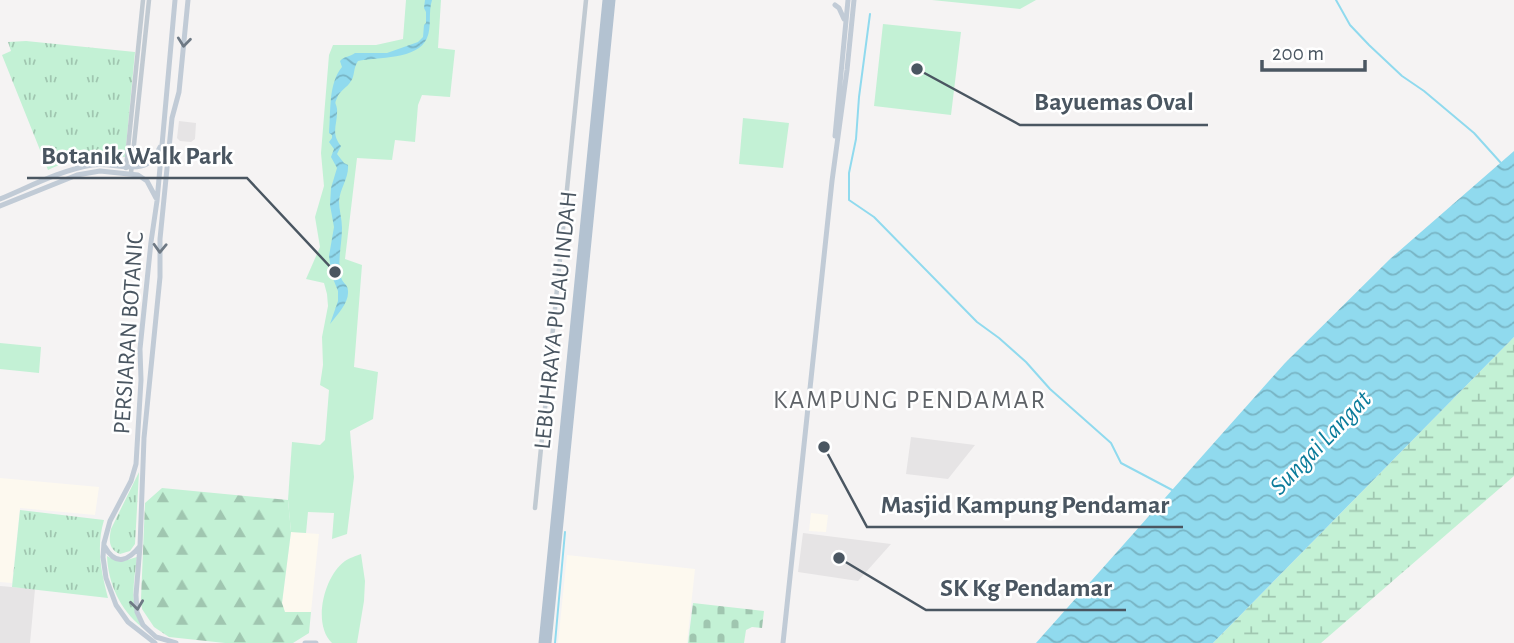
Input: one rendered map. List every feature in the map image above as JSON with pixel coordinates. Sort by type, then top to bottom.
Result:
[{"type":"main road","name":"PERSIARAN BOTANIC","points":[[155,643],[128,622],[116,605],[106,579],[103,557],[110,521],[131,481],[136,464],[141,337],[176,0]]},
{"type":"main road","name":"PERSIARAN BOTANIC","points":[[176,643],[148,632],[140,620],[136,595],[144,438],[160,277],[159,250],[172,118],[179,84],[188,0]]},
{"type":"main road","name":"LEBUHRAYA PULAU INDAH","points":[[542,643],[609,0]]},
{"type":"main road","name":"LEBUHRAYA PULAU INDAH","points":[[548,643],[609,0]]},
{"type":"main road","points":[[783,643],[832,181],[848,0]]},
{"type":"main road","points":[[832,181],[854,0]]},
{"type":"main road","points":[[835,5],[846,22]]},
{"type":"main road","points":[[167,82],[173,90],[179,84]]},
{"type":"main road","points":[[0,206],[86,173],[141,166],[157,154],[162,141]]},
{"type":"main road","points":[[0,199],[95,164],[129,169],[138,174],[147,181],[157,201]]},
{"type":"main road","points":[[141,337],[148,345],[154,338]]},
{"type":"main road","points":[[104,543],[110,555],[121,560],[128,558],[140,546]]},
{"type":"main road","points":[[305,643],[316,643]]},
{"type":"street","points":[[129,169],[144,0]]},
{"type":"street","points":[[129,169],[149,0]]},
{"type":"street","points":[[535,508],[586,0]]},
{"type":"shaded area","points":[[179,121],[196,123],[195,139],[191,142],[177,138]]},
{"type":"shaded area","points":[[911,437],[975,445],[948,479],[906,474]]},
{"type":"shaded area","points":[[0,478],[99,487],[95,515],[20,508],[12,583],[0,582]]},
{"type":"shaded area","points":[[811,513],[828,515],[826,532],[809,531]]},
{"type":"shaded area","points":[[291,532],[319,534],[311,612],[284,612],[282,603]]},
{"type":"shaded area","points":[[803,533],[891,544],[858,581],[798,572]]},
{"type":"shaded area","points":[[567,555],[695,569],[687,643],[558,643]]},
{"type":"shaded area","points":[[0,586],[35,589],[30,643],[0,643]]},
{"type":"green space","points":[[406,0],[441,0],[438,48],[455,50],[450,97],[422,95],[418,105],[415,142],[395,140],[392,160],[357,158],[345,259],[362,265],[354,367],[378,372],[373,419],[350,431],[354,477],[347,534],[332,539],[334,513],[308,512],[306,533],[291,532],[288,500],[292,442],[320,445],[325,440],[329,390],[320,385],[327,294],[324,283],[306,279],[320,247],[315,217],[324,186],[321,153],[329,55],[333,45],[376,45],[403,39]]},
{"type":"green space","points":[[932,0],[1036,0],[1020,9]]},
{"type":"green space","points":[[883,24],[961,32],[951,115],[874,106]]},
{"type":"green space","points":[[26,41],[135,52],[125,157],[85,157],[48,170],[2,55],[11,51],[8,42]]},
{"type":"green space","points":[[743,118],[789,123],[783,168],[739,164]]},
{"type":"green space","points":[[1514,337],[1514,476],[1321,643],[1213,643]]},
{"type":"green space","points":[[0,343],[41,347],[39,373],[0,369]]},
{"type":"green space","points":[[139,472],[135,544],[130,551],[120,554],[113,550],[110,544],[111,529]]},
{"type":"green space","points":[[162,488],[288,500],[291,532],[282,603],[285,612],[311,612],[309,633],[293,643],[225,643],[169,637],[154,627],[142,609],[141,599],[145,503]]},
{"type":"green space","points":[[20,510],[104,520],[100,559],[108,598],[12,587]]},
{"type":"green space","points":[[361,554],[365,581],[357,643],[332,643],[323,624],[326,589],[338,568],[347,560]]},
{"type":"green space","points":[[107,556],[122,561],[137,557],[134,601],[142,627],[127,613],[117,595]]},
{"type":"green space","points":[[693,603],[764,611],[762,628],[752,627],[746,630],[744,643],[688,643]]},
{"type":"water","points":[[425,0],[432,0],[428,34],[422,45],[406,54],[358,61],[352,79],[339,93],[336,102],[335,133],[341,146],[337,154],[348,165],[339,201],[342,228],[340,271],[348,295],[345,304],[330,324],[338,301],[338,291],[329,256],[334,227],[330,205],[331,188],[337,168],[331,157],[334,149],[329,142],[332,135],[329,133],[332,90],[342,67],[340,61],[355,53],[387,53],[418,42],[423,37],[426,23]]},
{"type":"water","name":"Sungai Langat","points":[[1514,151],[1514,337],[1213,643],[1036,643],[1285,363],[1390,259]]},
{"type":"waterway","points":[[1336,0],[1350,25],[1369,45],[1402,76],[1474,133],[1501,163]]},
{"type":"waterway","points":[[870,14],[856,139],[849,173],[849,200],[874,217],[977,322],[1026,362],[1050,389],[1111,443],[1121,463],[1174,491]]},
{"type":"waterway","points":[[555,643],[565,532]]},
{"type":"place","name":"Bayuemas Oval","points":[[917,69]]},
{"type":"place","name":"Botanik Walk Park","points":[[335,272]]},
{"type":"place","name":"Masjid Kampung Pendamar","points":[[824,447]]},
{"type":"place","name":"SK Kg Pendamar","points":[[839,558]]},
{"type":"district","name":"KAMPUNG PENDAMAR","points":[[910,399]]}]
